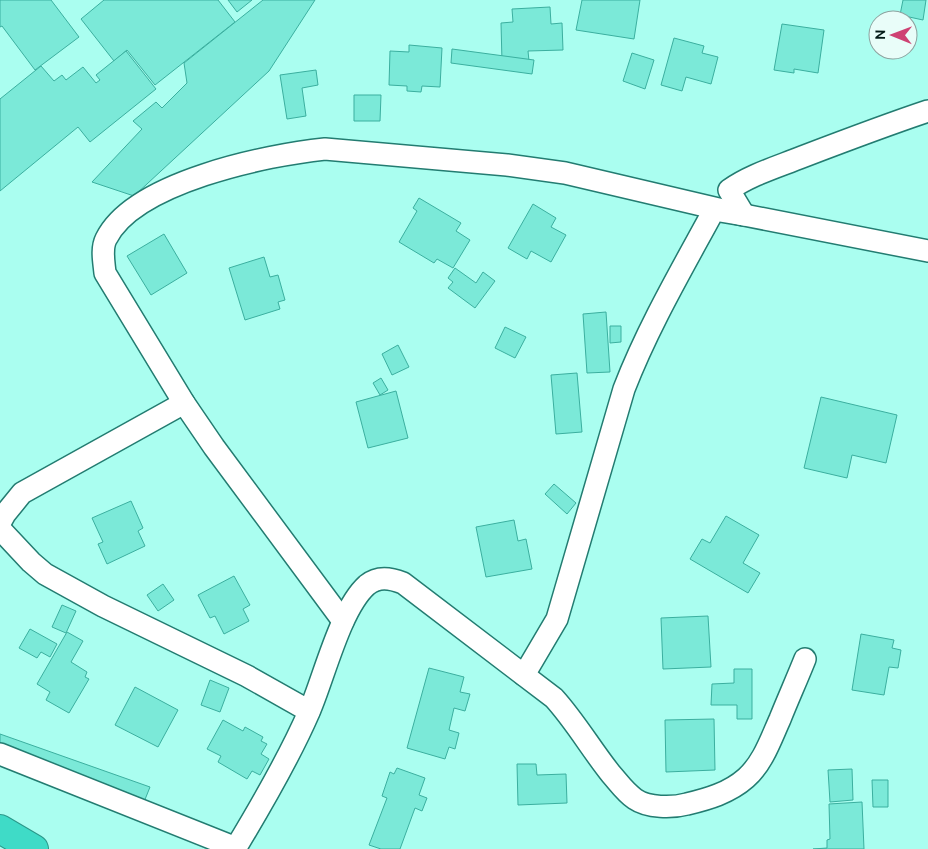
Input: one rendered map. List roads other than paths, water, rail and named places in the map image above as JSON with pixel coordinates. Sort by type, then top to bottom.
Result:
[{"type":"highway","points":[[0,828],[34,849]]},
{"type":"street","points":[[744,215],[728,190],[737,184],[867,132],[928,111]]},
{"type":"street","points":[[343,621],[214,447],[184,403],[105,273],[103,255],[105,241],[114,226],[130,210],[157,195],[208,174],[244,162],[325,149],[565,172],[744,215]]},
{"type":"street","points":[[524,676],[556,619],[624,389],[644,341],[714,210],[928,251]]},
{"type":"street","points":[[0,523],[22,493],[184,403]]},
{"type":"street","points":[[0,529],[45,574],[103,606],[232,669],[309,711]]},
{"type":"street","points":[[0,754],[235,848],[256,813],[309,711],[343,621],[359,594],[368,584],[380,579],[389,578],[403,583],[554,698],[566,711],[600,760],[624,790],[636,800],[647,804],[665,806],[683,805],[726,792],[746,777],[765,752],[805,659]]}]
